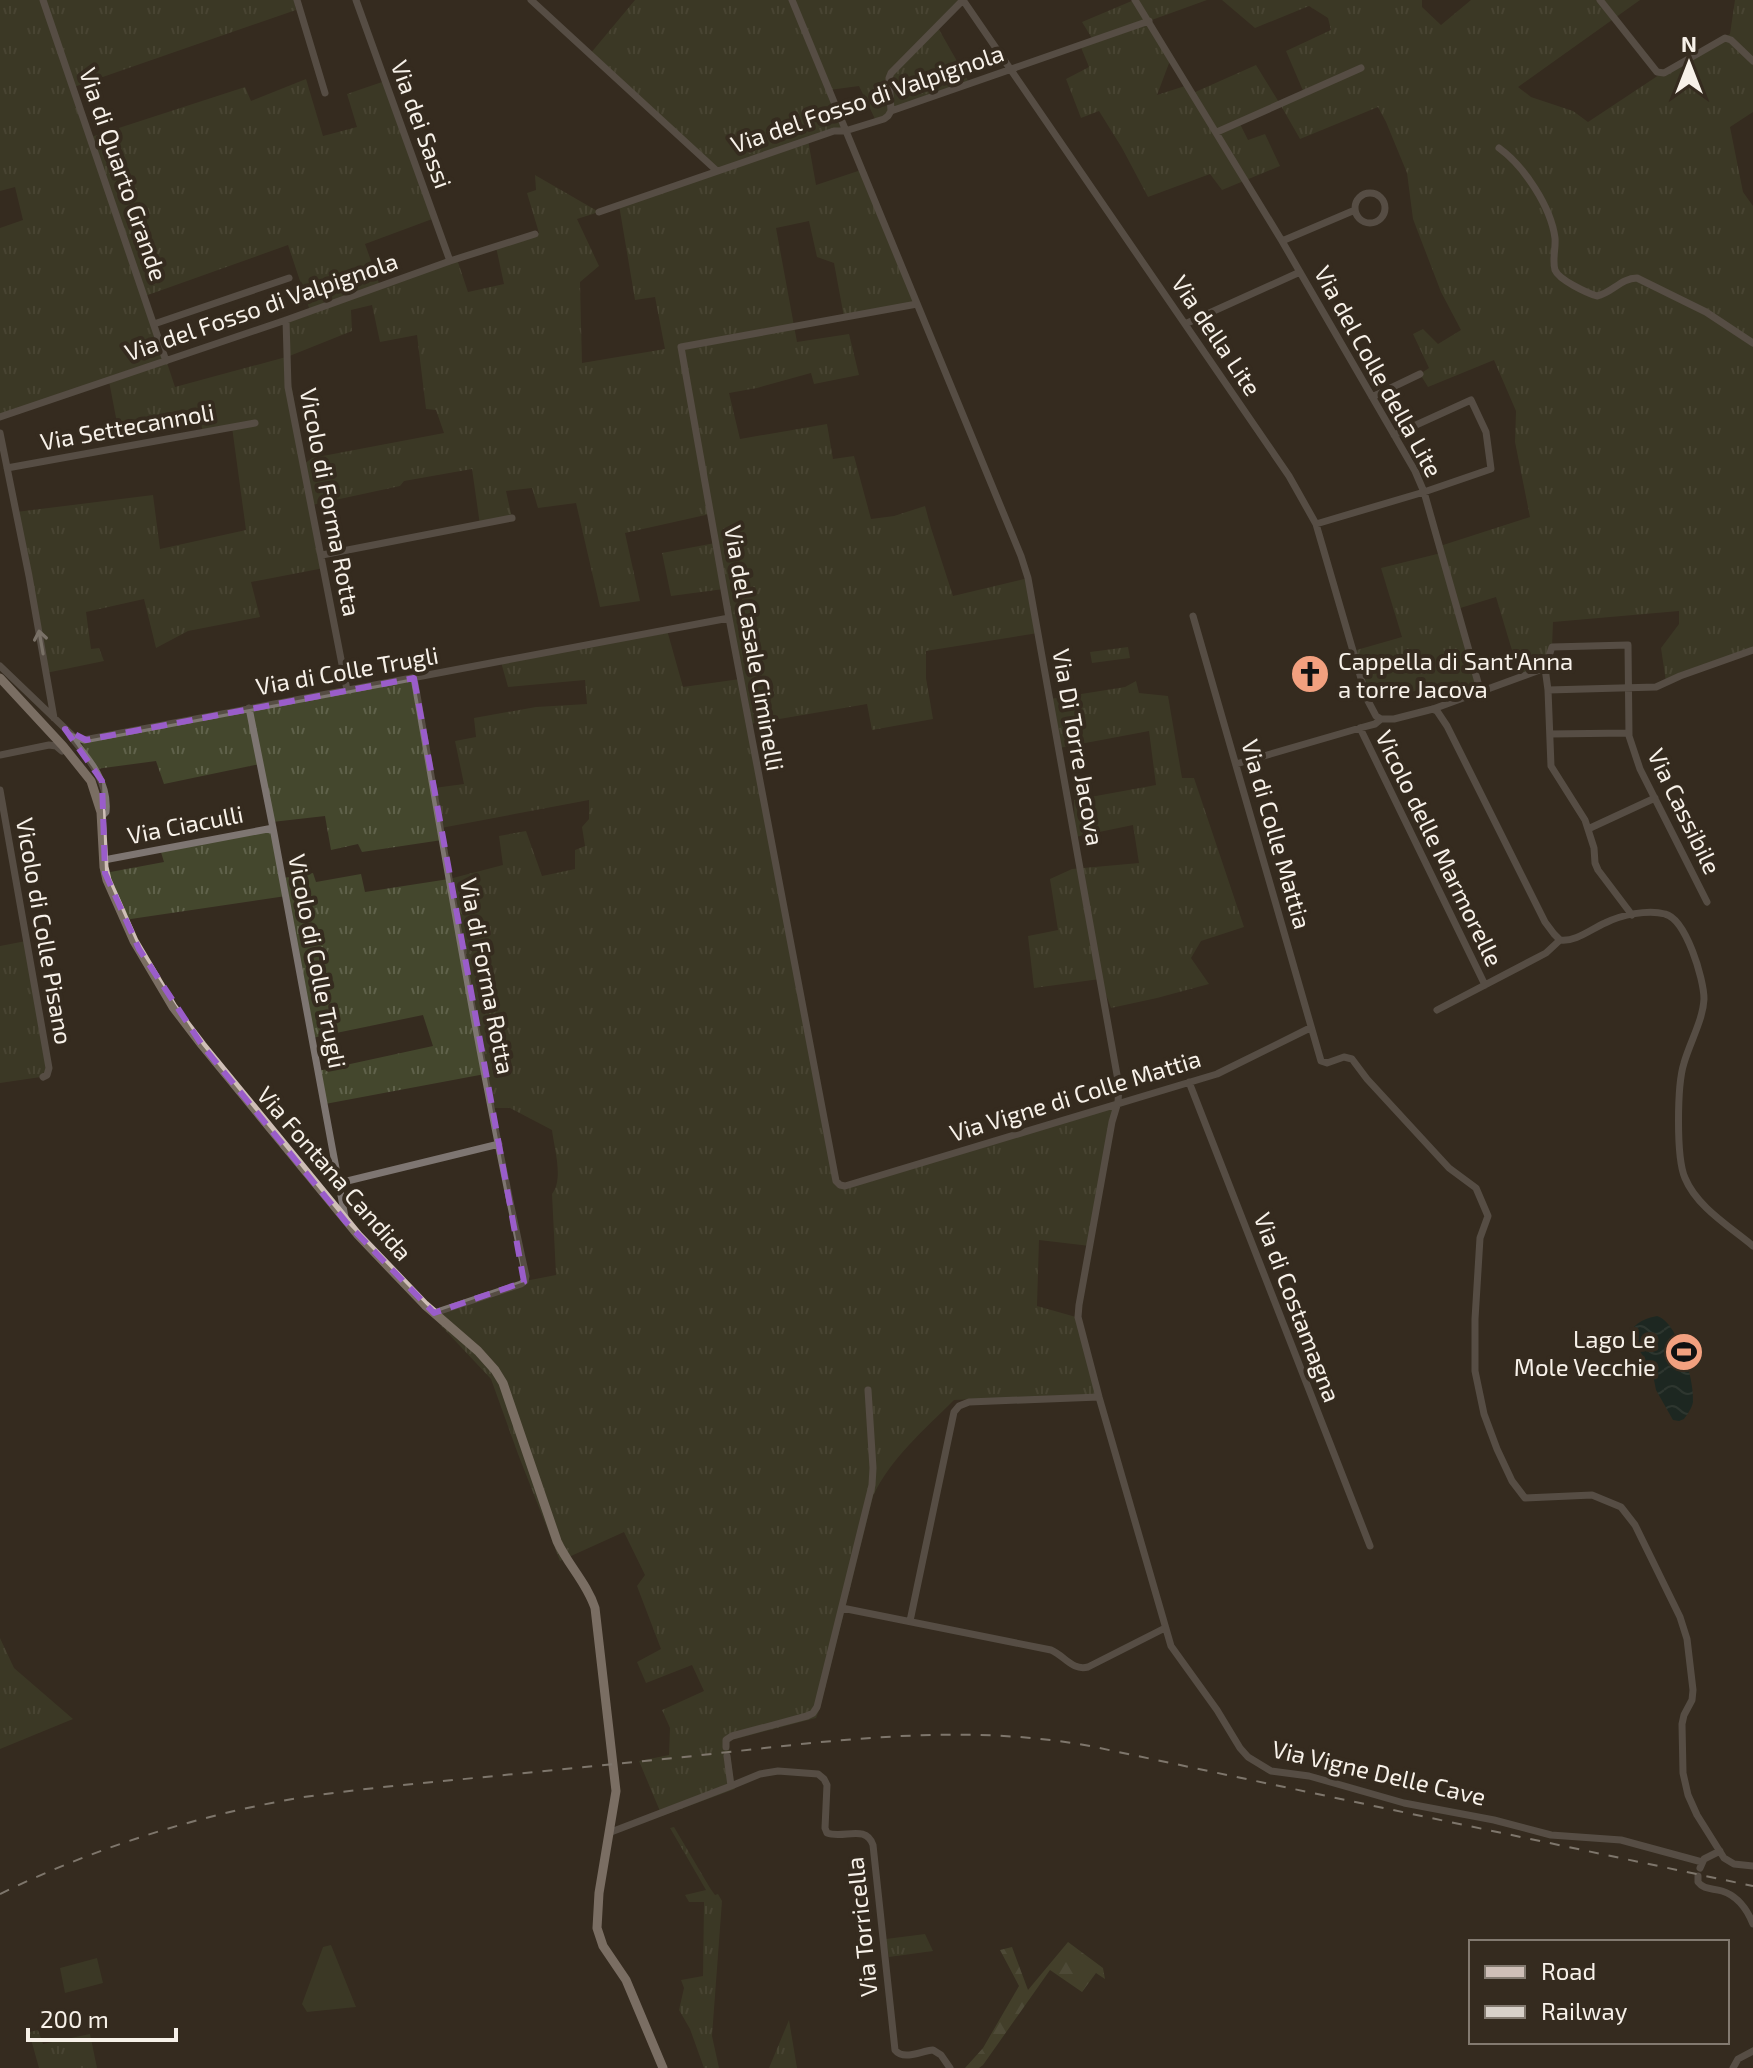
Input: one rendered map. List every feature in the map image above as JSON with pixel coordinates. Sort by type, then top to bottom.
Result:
[{"type":"main road","name":"Via Fontana Candida","points":[[0,678],[88,777],[102,816],[105,873],[134,941],[171,1005],[346,1222],[434,1313],[484,1357],[504,1385],[557,1541],[593,1604],[606,1706],[614,1810],[599,1893],[598,1931],[603,1946],[626,1980],[663,2068]]},
{"type":"street","name":"Via di Quarto Grande","points":[[43,0],[166,361]]},
{"type":"street","points":[[297,0],[325,93]]},
{"type":"street","name":"Via dei Sassi","points":[[356,0],[450,261]]},
{"type":"street","points":[[531,0],[717,171]]},
{"type":"street","name":"Via Di Torre Jacova","points":[[792,0],[1028,578],[1119,1079],[1118,1102],[1078,1311],[1099,1397]]},
{"type":"street","points":[[891,111],[891,73],[963,0]]},
{"type":"street","name":"Via della Lite","points":[[963,0],[1310,509],[1367,699],[1381,719]]},
{"type":"street","name":"Via del Colle della Lite","points":[[1135,0],[1282,241],[1415,471],[1424,492],[1481,693]]},
{"type":"street","points":[[1600,0],[1659,73],[1725,38],[1753,61]]},
{"type":"street","name":"Via del Fosso di Valpignola","points":[[599,212],[835,131],[845,131],[885,118],[891,111],[1149,21]]},
{"type":"street","points":[[1217,132],[1361,68]]},
{"type":"street","points":[[1499,148],[1516,162],[1543,204],[1555,238],[1555,267],[1561,277],[1597,296],[1627,279],[1637,278],[1715,317],[1753,343]]},
{"type":"street","points":[[1366,193],[1375,193],[1384,203],[1384,213],[1373,223],[1363,222],[1355,210],[1356,201],[1366,193]]},
{"type":"street","points":[[1282,241],[1355,210]]},
{"type":"street","name":"Via del Fosso di Valpignola","points":[[0,417],[535,234]]},
{"type":"street","points":[[1185,324],[1300,272]]},
{"type":"street","points":[[154,324],[289,278]]},
{"type":"street","name":"Via del Casale Ciminelli","points":[[845,1186],[838,1184],[834,1178],[681,347],[917,304]]},
{"type":"street","name":"Vicolo di Forma Rotta","points":[[286,320],[288,387],[347,690]]},
{"type":"street","points":[[1372,397],[1420,374]]},
{"type":"street","points":[[1316,524],[1491,469],[1486,432],[1471,400],[1394,435]]},
{"type":"street","name":"Via Settecannoli","points":[[7,468],[255,423]]},
{"type":"street","points":[[0,433],[54,719]]},
{"type":"street","points":[[322,555],[512,518]]},
{"type":"street","name":"Via di Colle Mattia","points":[[1193,616],[1321,1060],[1324,1063],[1346,1057],[1353,1060],[1369,1082],[1449,1168],[1474,1186],[1487,1211],[1488,1218],[1480,1236],[1475,1319],[1476,1378],[1486,1420],[1512,1481],[1525,1498],[1592,1495],[1621,1507],[1639,1532],[1684,1629],[1693,1693],[1682,1721],[1683,1775],[1693,1806],[1720,1851]]},
{"type":"street","name":"Via di Colle Trugli","points":[[65,729],[75,738],[84,740],[729,618]]},
{"type":"street","name":"Via Cassibile","points":[[1545,668],[1552,647],[1628,645],[1628,733],[1640,769],[1707,902]]},
{"type":"street","points":[[1548,690],[1656,687],[1753,650]]},
{"type":"street","points":[[0,666],[65,729],[90,760],[102,781],[107,805],[102,816]]},
{"type":"street","points":[[1236,764],[1375,724],[1381,719],[1394,719],[1433,709],[1545,668],[1551,766],[1585,820],[1598,870],[1632,915]]},
{"type":"street","name":"Via di Forma Rotta","points":[[414,678],[512,1217],[526,1274],[521,1284],[434,1313]]},
{"type":"street","name":"Vicolo di Colle Trugli","points":[[249,708],[346,1222]]},
{"type":"street","points":[[1433,709],[1447,726],[1543,919],[1560,940]]},
{"type":"street","name":"Vicolo delle Marmorelle","points":[[1360,728],[1485,985]]},
{"type":"street","points":[[1550,734],[1628,733]]},
{"type":"street","points":[[0,755],[53,745],[60,748],[79,773],[88,777]]},
{"type":"street","name":"Vicolo di Colle Pisano","points":[[0,790],[49,1068],[43,1077]]},
{"type":"street","points":[[1588,829],[1655,798]]},
{"type":"street","name":"Via Ciaculli","points":[[104,860],[273,828]]},
{"type":"street","points":[[1437,1010],[1546,953],[1560,940],[1570,940],[1610,921],[1632,915],[1659,913],[1671,916],[1682,929],[1692,953],[1704,999],[1682,1073],[1681,1167],[1698,1200],[1753,1246]]},
{"type":"street","name":"Via Vigne di Colle Mattia","points":[[845,1186],[1226,1071],[1310,1028]]},
{"type":"street","name":"Via di Costamagna","points":[[1189,1082],[1370,1546]]},
{"type":"street","points":[[339,1183],[499,1144]]},
{"type":"street","points":[[611,1832],[731,1786],[726,1740],[815,1711],[873,1480],[868,1390]]},
{"type":"street","points":[[910,1621],[956,1408],[969,1402],[1099,1397]]},
{"type":"street","name":"Via Vigne Delle Cave","points":[[1099,1397],[1173,1650],[1252,1761],[1268,1770],[1306,1775],[1410,1804],[1490,1819],[1551,1835],[1621,1840],[1700,1869],[1698,1882],[1701,1886],[1725,1892],[1736,1899],[1746,1909],[1753,1924]]},
{"type":"street","points":[[842,1608],[1050,1650],[1076,1667],[1085,1668],[1165,1628]]},
{"type":"street","name":"Via Torricella","points":[[731,1786],[775,1771],[818,1774],[827,1785],[827,1833],[834,1836],[863,1833],[870,1837],[894,2047],[897,2053],[903,2055],[933,2050],[950,2068]]},
{"type":"street","points":[[1700,1869],[1706,1858],[1720,1851],[1731,1863],[1753,1866]]},
{"type":"street","points":[[1733,2068],[1738,2059],[1753,2051]]},
{"type":"highlighted area","points":[[414,678],[524,1282],[434,1313],[346,1222],[202,1045],[139,949],[105,873],[102,781],[65,729],[86,740]]},
{"type":"green space","points":[[0,0],[294,0],[296,10],[74,87],[91,137],[245,87],[251,101],[306,79],[323,136],[357,127],[347,94],[385,81],[435,218],[365,244],[380,286],[457,259],[468,292],[504,284],[496,247],[539,233],[527,193],[536,190],[535,175],[599,212],[577,219],[599,266],[580,282],[582,363],[665,349],[655,297],[635,300],[619,205],[716,171],[590,54],[635,0],[963,0],[937,26],[970,84],[891,111],[876,121],[859,86],[829,90],[845,131],[808,140],[816,185],[861,170],[917,304],[844,317],[834,263],[817,257],[809,221],[776,228],[797,342],[849,334],[859,375],[814,384],[811,373],[729,393],[740,439],[827,424],[833,459],[854,456],[871,519],[894,516],[925,506],[953,596],[1028,578],[1038,633],[926,651],[926,678],[933,719],[872,730],[867,704],[750,724],[835,1178],[845,1186],[1118,1102],[1090,1246],[1039,1240],[1037,1306],[1076,1317],[1098,1394],[954,1400],[909,1445],[889,1469],[873,1496],[816,1718],[728,1741],[735,1789],[662,1816],[639,1761],[669,1755],[670,1728],[662,1710],[704,1691],[692,1665],[646,1683],[637,1662],[661,1649],[637,1586],[645,1575],[624,1532],[560,1561],[491,1379],[430,1314],[525,1281],[556,1275],[552,1194],[558,1172],[552,1130],[510,1108],[492,1108],[485,1074],[325,1104],[318,1071],[433,1046],[423,1015],[312,1038],[286,896],[124,920],[105,873],[164,862],[160,849],[273,828],[283,878],[313,873],[316,882],[361,874],[365,892],[449,879],[503,865],[499,836],[526,831],[542,876],[575,869],[575,850],[585,846],[582,827],[589,819],[589,800],[441,828],[442,840],[362,852],[358,844],[331,850],[325,816],[272,822],[260,764],[164,784],[156,761],[96,769],[80,740],[414,678],[434,788],[464,784],[455,741],[476,737],[474,718],[536,707],[587,704],[585,680],[508,687],[501,662],[667,630],[683,687],[740,679],[724,589],[671,596],[662,553],[715,543],[710,514],[625,533],[640,601],[600,607],[576,503],[538,508],[532,488],[506,491],[512,518],[480,525],[472,469],[404,481],[400,486],[312,505],[324,568],[251,582],[260,617],[188,631],[156,648],[144,599],[86,612],[91,649],[99,648],[104,661],[46,673],[16,512],[153,495],[160,549],[246,530],[232,427],[203,432],[197,409],[117,423],[109,381],[0,417],[0,228],[23,220],[15,187],[0,191]],"holes":[[[288,245],[310,311],[286,320],[286,357],[175,387],[145,296]],[[372,305],[380,342],[417,335],[426,409],[436,410],[444,433],[312,458],[304,464],[287,357],[352,331],[351,310]]]},
{"type":"green space","points":[[1134,0],[1207,0],[1149,21],[1171,58],[1157,95],[1188,85],[1193,93],[1256,65],[1280,104],[1239,122],[1248,140],[1265,134],[1280,166],[1222,190],[1210,174],[1148,197],[1099,111],[1081,118],[1066,79],[1089,67],[1080,45],[1093,40],[1082,22]]},
{"type":"green space","points":[[1222,0],[1422,0],[1422,7],[1441,25],[1471,0],[1640,0],[1518,87],[1531,97],[1573,111],[1588,122],[1662,73],[1730,34],[1735,0],[1753,0],[1753,112],[1730,127],[1743,192],[1753,206],[1753,650],[1666,682],[1661,648],[1679,624],[1679,611],[1553,622],[1552,647],[1545,668],[1520,677],[1496,597],[1457,609],[1481,693],[1463,699],[1458,680],[1367,703],[1353,651],[1402,637],[1381,568],[1441,553],[1440,546],[1530,517],[1515,442],[1516,411],[1494,360],[1428,387],[1420,374],[1429,368],[1413,334],[1423,329],[1438,344],[1461,330],[1441,292],[1413,219],[1407,173],[1378,107],[1300,139],[1280,104],[1304,93],[1286,51],[1331,30],[1328,18],[1309,6],[1255,28]]},
{"type":"green space","points":[[1128,647],[1130,658],[1092,663],[1090,652]]},
{"type":"green space","points":[[1136,681],[1139,693],[1168,696],[1182,778],[1194,778],[1244,927],[1201,941],[1191,958],[1209,984],[1111,1008],[1100,979],[1034,988],[1028,936],[1058,930],[1050,879],[1072,869],[1139,863],[1133,825],[1075,837],[1074,800],[1156,785],[1149,731],[1059,748],[1050,699],[1125,687]]},
{"type":"green space","points":[[26,941],[48,1071],[41,1077],[0,1083],[0,946]]},
{"type":"green space","points":[[0,1638],[14,1668],[73,1719],[0,1749]]},
{"type":"green space","points":[[674,1827],[710,1888],[722,1901],[712,2036],[719,2068],[704,2068],[690,2029],[679,2010],[684,1988],[681,1980],[703,1976],[704,1902],[689,1902],[685,1895],[706,1890],[670,1828]]},
{"type":"green space","points":[[925,1934],[933,1951],[889,1957],[886,1939]]},
{"type":"green space","points":[[1068,1942],[1103,1968],[1105,1979],[1096,1973],[1082,1992],[1050,1970],[983,2065],[965,2068],[983,2048],[1019,1986],[1000,1950],[1012,1947],[1028,1990]]},
{"type":"green space","points":[[331,1945],[356,2007],[307,2012],[302,2004],[323,1947]]},
{"type":"green space","points":[[97,1958],[103,1983],[65,1993],[60,1968]]},
{"type":"green space","points":[[789,2020],[797,2068],[769,2068]]},
{"type":"green space","points":[[38,2030],[43,2044],[90,2034],[97,2068],[39,2068],[29,2032]]},
{"type":"water","name":"Lago Le Mole Vecchie","points":[[1657,1316],[1672,1329],[1678,1340],[1691,1381],[1692,1404],[1684,1419],[1679,1421],[1673,1420],[1656,1390],[1652,1370],[1630,1336],[1636,1325]]},
{"type":"railway","points":[[0,1894],[108,1848],[183,1824],[298,1798],[823,1742],[930,1735],[983,1735],[1090,1746],[1753,1886]]},
{"type":"place","name":"Cappella di Sant'Anna a torre Jacova","points":[[1310,674]]},
{"type":"place","name":"Lago Le Mole Vecchie","points":[[1684,1352]]}]
